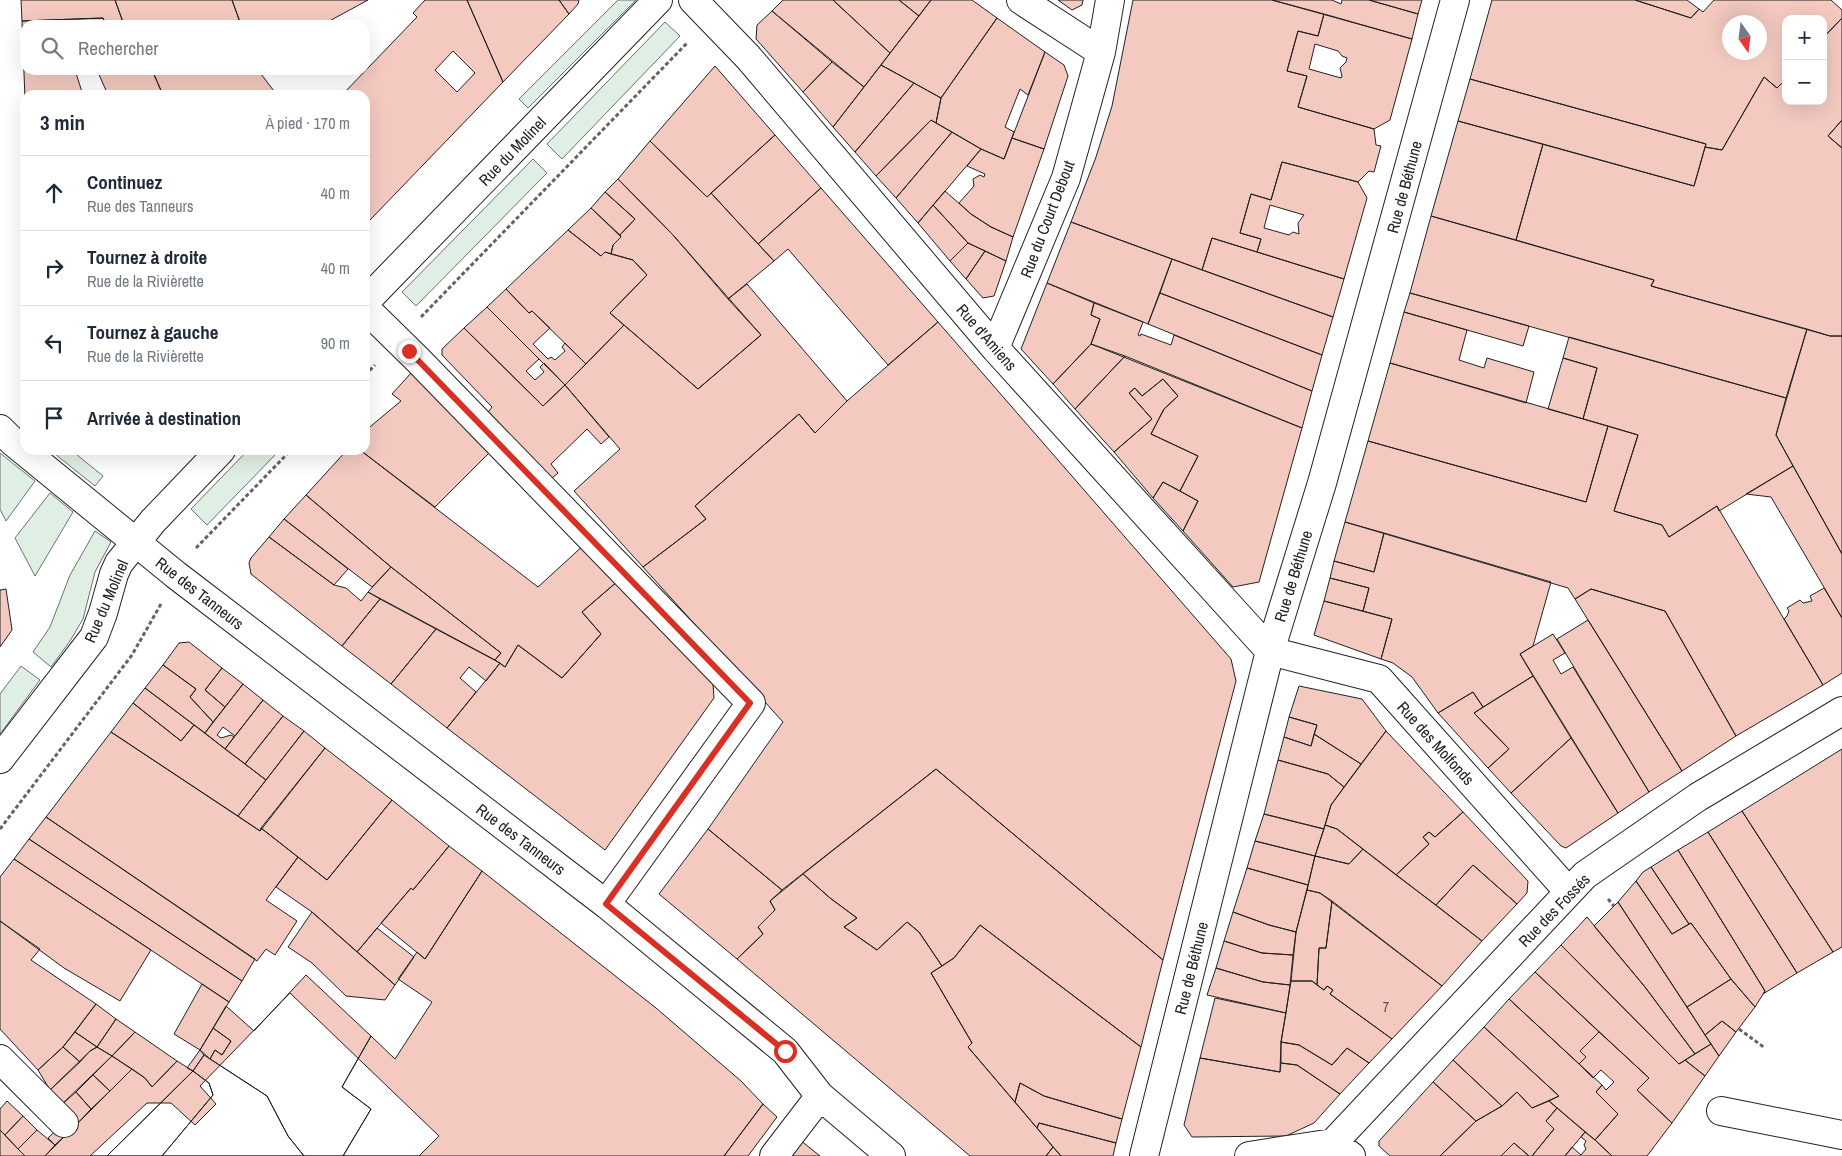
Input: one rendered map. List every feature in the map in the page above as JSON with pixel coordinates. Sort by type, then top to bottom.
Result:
[{"type":"street","name":"Rue du Molinel","points":[[370,297],[658,0]]},
{"type":"street","points":[[1021,0],[1101,52]]},
{"type":"street","name":"Rue du Court Debout","points":[[995,348],[1066,178],[1101,52],[1110,0]]},
{"type":"street","name":"Rue de Béthune","points":[[1144,1156],[1270,651],[1322,483],[1455,0]]},
{"type":"street","name":"Rue d'Amiens","points":[[702,9],[748,57],[995,348],[1270,651]]},
{"type":"street","points":[[370,313],[755,699],[606,904]]},
{"type":"street","name":"Rue des Tanneurs","points":[[0,429],[20,448]]},
{"type":"street","name":"Rue des Tanneurs","points":[[29,455],[176,575],[606,904],[785,1051],[820,1096],[891,1156]]},
{"type":"street","name":"Rue du Molinel","points":[[0,760],[94,637],[119,563],[163,510],[216,455]]},
{"type":"street","name":"Rue des Molfonds","points":[[1270,651],[1379,679],[1569,892]]},
{"type":"street","name":"Rue des Fossés","points":[[1342,1150],[1585,875],[1698,797],[1842,711]]},
{"type":"street","points":[[0,1059],[64,1123]]},
{"type":"street","points":[[774,1156],[820,1096]]},
{"type":"street","points":[[1721,1111],[1842,1135]]},
{"type":"street","points":[[1249,1156],[1342,1150]]},
{"type":"path","points":[[370,369],[398,341],[702,9]]},
{"type":"path","points":[[0,829],[132,655],[144,637],[176,575],[199,544],[286,455]]},
{"type":"path","points":[[1739,1029],[1765,1048]]},
{"type":"green space","points":[[618,0],[636,0],[528,108],[519,99]]},
{"type":"green space","points":[[665,22],[680,36],[562,159],[547,144]]},
{"type":"green space","points":[[533,159],[547,173],[416,306],[402,292]]},
{"type":"green space","points":[[0,453],[35,481],[6,521],[0,509]]},
{"type":"green space","points":[[56,455],[77,455],[103,476],[95,486]]},
{"type":"green space","points":[[243,455],[275,455],[207,525],[191,509]]},
{"type":"green space","points":[[50,493],[73,512],[35,576],[15,538]]},
{"type":"green space","points":[[95,531],[111,542],[95,572],[83,619],[51,667],[33,652],[50,627],[70,575]]},
{"type":"green space","points":[[21,666],[40,680],[0,734],[0,694]]},
{"type":"building","points":[[21,0],[115,0],[122,20],[104,20],[103,18],[22,20]]},
{"type":"building","points":[[115,0],[232,0],[239,20],[122,20]]},
{"type":"building","points":[[232,0],[368,0],[331,20],[239,20]]},
{"type":"building","points":[[425,0],[467,0],[503,82],[370,220],[370,90],[347,90],[361,75],[370,75],[370,66],[417,17],[413,13]],"holes":[[[453,51],[475,73],[457,92],[435,70]]]},
{"type":"building","points":[[467,0],[559,0],[569,14],[503,82]]},
{"type":"building","points":[[559,0],[579,0],[578,4],[569,14]]},
{"type":"building","points":[[783,0],[833,0],[890,53],[864,87],[772,11]]},
{"type":"building","points":[[833,0],[899,0],[919,16],[890,53]]},
{"type":"building","points":[[899,0],[931,0],[919,16]]},
{"type":"building","points":[[931,0],[972,0],[997,18],[941,98],[881,65]]},
{"type":"building","points":[[1058,0],[1083,0],[1082,5],[1072,10]]},
{"type":"building","points":[[1133,0],[1272,0],[1324,14],[1318,36],[1298,31],[1287,71],[1307,76],[1298,107],[1374,129],[1376,145],[1381,146],[1374,172],[1369,171],[1358,182],[1282,162],[1271,200],[1251,194],[1240,233],[1261,239],[1257,252],[1212,238],[1202,270],[1071,222],[1096,157],[1112,106]]},
{"type":"building","points":[[1272,0],[1332,0],[1341,4],[1342,0],[1369,0],[1418,14],[1412,39]]},
{"type":"building","points":[[1369,0],[1422,0],[1418,14]]},
{"type":"building","points":[[1492,0],[1635,0],[1691,18],[1699,9],[1703,12],[1714,0],[1831,0],[1842,10],[1842,18],[1827,34],[1827,15],[1782,15],[1782,83],[1777,88],[1764,77],[1722,150],[1705,147],[1706,144],[1470,79]]},
{"type":"building","points":[[1635,0],[1687,0],[1699,9],[1691,18]]},
{"type":"building","points":[[772,11],[832,62],[803,92],[756,39],[757,25]]},
{"type":"building","points":[[1324,14],[1412,39],[1390,120],[1374,129],[1298,107],[1307,76],[1287,71],[1298,31],[1318,36]],"holes":[[[1315,44],[1338,51],[1347,58],[1340,68],[1341,78],[1309,69]]]},
{"type":"building","points":[[103,18],[104,20],[49,20]]},
{"type":"building","points":[[997,18],[1045,52],[1028,95],[1020,89],[1005,127],[1014,132],[1004,159],[981,149],[936,123],[941,98]]},
{"type":"building","points":[[1842,18],[1842,120],[1828,136],[1842,148],[1842,336],[1830,336],[1651,286],[1654,280],[1516,240],[1543,144],[1694,186],[1705,147],[1722,150],[1764,77],[1777,88],[1782,83],[1782,105],[1827,105],[1827,34]]},
{"type":"building","points":[[1045,52],[1064,65],[1068,76],[1044,149],[1012,138]]},
{"type":"building","points":[[832,62],[864,87],[833,127],[803,92]]},
{"type":"building","points":[[881,65],[914,83],[855,152],[833,127]]},
{"type":"building","points":[[715,66],[775,135],[707,197],[650,141]]},
{"type":"building","points":[[24,75],[77,75],[81,90],[25,90]]},
{"type":"building","points":[[99,75],[154,75],[161,90],[106,90]]},
{"type":"building","points":[[154,75],[262,75],[273,90],[161,90]]},
{"type":"building","points":[[1470,79],[1706,144],[1694,186],[1458,121]]},
{"type":"building","points":[[914,83],[941,98],[936,123],[931,120],[876,176],[855,152]]},
{"type":"building","points":[[931,120],[952,132],[896,198],[876,176]]},
{"type":"building","points":[[1842,120],[1842,148],[1828,136]]},
{"type":"building","points":[[1458,121],[1543,144],[1516,240],[1431,216]]},
{"type":"building","points":[[952,132],[981,149],[918,223],[896,198]]},
{"type":"building","points":[[775,135],[821,188],[758,244],[711,193]]},
{"type":"building","points":[[1012,138],[1044,149],[1013,237],[991,227],[971,214],[959,203],[974,186],[973,179],[980,175],[984,177],[985,174],[967,166],[981,149],[1004,159]]},
{"type":"building","points":[[650,141],[707,197],[711,193],[774,261],[728,299],[673,235],[618,179]]},
{"type":"building","points":[[1282,162],[1358,182],[1367,198],[1344,279],[1257,252],[1261,239],[1240,233],[1251,194],[1271,200]],"holes":[[[1270,205],[1304,215],[1298,223],[1299,234],[1293,232],[1289,235],[1264,228]]]},
{"type":"building","points":[[618,179],[673,235],[761,335],[698,389],[610,313],[647,275],[633,260],[611,254],[613,245],[635,219],[605,192]]},
{"type":"building","points":[[821,188],[938,322],[888,365],[788,249],[774,261],[758,244]]},
{"type":"building","points":[[945,191],[971,214],[991,227],[1013,237],[1006,261],[968,243],[933,205]]},
{"type":"building","points":[[605,192],[635,219],[620,235],[591,208]]},
{"type":"building","points":[[933,205],[968,243],[950,261],[918,223]]},
{"type":"building","points":[[591,208],[621,237],[613,245],[611,254],[605,252],[601,256],[568,230]]},
{"type":"building","points":[[1431,216],[1654,280],[1651,286],[1807,329],[1786,398],[1410,293]]},
{"type":"building","points":[[1071,222],[1172,259],[1148,324],[1047,283]]},
{"type":"building","points":[[568,230],[601,256],[605,252],[633,260],[647,275],[610,313],[624,325],[586,364],[532,311],[529,313],[506,289]]},
{"type":"building","points":[[1212,238],[1344,279],[1333,317],[1202,270]]},
{"type":"building","points":[[968,243],[985,251],[966,279],[950,261]]},
{"type":"building","points":[[985,251],[1006,261],[994,296],[983,298],[966,279]]},
{"type":"building","points":[[1172,259],[1333,317],[1322,355],[1160,293]]},
{"type":"building","points":[[1047,283],[1094,303],[1091,315],[1100,319],[1091,344],[1053,384],[1021,349]]},
{"type":"building","points":[[747,284],[847,401],[815,433],[799,414],[695,506],[706,519],[643,567],[574,491],[620,449],[565,385],[624,325],[698,389],[761,335],[728,299]]},
{"type":"building","points":[[506,289],[529,313],[532,311],[550,328],[533,344],[548,359],[551,357],[555,360],[565,351],[562,347],[565,343],[586,364],[565,385],[487,307]]},
{"type":"building","points":[[1160,293],[1322,355],[1312,391],[1148,324]]},
{"type":"building","points":[[1410,293],[1529,326],[1523,346],[1404,312]]},
{"type":"building","points":[[1094,303],[1143,322],[1138,335],[1140,336],[1141,334],[1171,345],[1174,335],[1312,391],[1302,428],[1091,344],[1100,319],[1091,315]]},
{"type":"building","points":[[487,307],[539,359],[526,371],[535,380],[544,372],[540,367],[544,363],[565,385],[543,406],[464,328]]},
{"type":"building","points":[[1404,312],[1467,330],[1459,360],[1484,368],[1487,358],[1534,372],[1526,403],[1390,363]]},
{"type":"building","points":[[938,322],[1231,659],[1236,681],[1163,960],[936,769],[782,890],[708,829],[783,722],[643,567],[706,519],[695,506],[799,414],[815,433],[847,401]]},
{"type":"building","points":[[464,328],[543,406],[565,385],[609,437],[601,444],[587,429],[551,464],[558,473],[551,479],[486,415],[492,407],[442,355],[442,349]]},
{"type":"building","points":[[1807,329],[1830,336],[1842,336],[1842,554],[1776,435]]},
{"type":"building","points":[[1569,337],[1786,398],[1776,435],[1793,466],[1719,511],[1717,506],[1669,537],[1662,525],[1614,511],[1638,435],[1583,419],[1597,368],[1563,358]]},
{"type":"building","points":[[1091,344],[1125,356],[1075,409],[1053,384]]},
{"type":"building","points":[[1125,356],[1302,428],[1259,582],[1233,587],[1183,531],[1198,501],[1180,491],[1198,456],[1151,434],[1164,409],[1178,396],[1163,379],[1142,396],[1135,388],[1129,393],[1152,419],[1114,452],[1075,409]]},
{"type":"building","points":[[1563,358],[1597,368],[1583,419],[1548,409]]},
{"type":"building","points":[[1390,363],[1608,426],[1586,502],[1368,441]]},
{"type":"building","points":[[412,372],[495,447],[435,507],[367,455],[370,455],[370,427],[401,401],[392,394]]},
{"type":"building","points":[[1163,379],[1178,396],[1164,409],[1151,434],[1198,456],[1180,491],[1163,482],[1153,498],[1114,452],[1152,419],[1129,393],[1135,388],[1142,396]]},
{"type":"building","points":[[1608,426],[1638,435],[1614,511],[1662,525],[1669,537],[1717,506],[1823,685],[1736,736],[1665,611],[1591,589],[1575,599],[1568,588],[1345,522],[1368,441],[1586,502]]},
{"type":"building","points":[[342,455],[366,455],[538,587],[586,543],[619,580],[582,612],[601,634],[562,678],[518,645],[505,667],[495,660],[501,653],[391,567],[306,495]]},
{"type":"building","points":[[1793,466],[1842,554],[1842,618],[1771,497],[1746,494]]},
{"type":"building","points":[[1163,482],[1198,501],[1183,531],[1153,498]]},
{"type":"building","points":[[306,495],[391,567],[372,587],[284,519]]},
{"type":"building","points":[[284,519],[348,569],[334,585],[269,537]]},
{"type":"building","points":[[1345,522],[1384,533],[1374,572],[1334,561]]},
{"type":"building","points":[[1384,533],[1551,582],[1533,646],[1520,654],[1533,676],[1483,707],[1473,692],[1438,713],[1412,677],[1393,663],[1381,659],[1392,619],[1363,611],[1369,588],[1330,578],[1334,561],[1374,572]]},
{"type":"building","points":[[269,537],[334,585],[346,588],[361,601],[368,592],[380,599],[342,646],[251,574],[249,563],[251,558]]},
{"type":"building","points":[[391,567],[501,653],[495,660],[368,592]]},
{"type":"building","points":[[1330,578],[1369,588],[1363,611],[1324,601]]},
{"type":"building","points":[[619,580],[713,684],[714,698],[605,850],[447,728],[500,663],[505,667],[518,645],[562,678],[601,634],[582,612]]},
{"type":"building","points":[[1824,588],[1842,618],[1842,673],[1823,685],[1784,619],[1789,611],[1787,608],[1800,600],[1803,603],[1812,601],[1810,596]]},
{"type":"building","points":[[6,589],[12,630],[0,647],[0,590]]},
{"type":"building","points":[[1591,589],[1665,611],[1736,736],[1682,771],[1575,599]]},
{"type":"building","points":[[380,599],[436,629],[391,684],[342,646]]},
{"type":"building","points":[[1324,601],[1392,619],[1381,659],[1314,635]]},
{"type":"building","points":[[1588,620],[1682,771],[1649,792],[1557,639]]},
{"type":"building","points":[[436,629],[500,663],[486,681],[469,667],[460,678],[476,692],[447,728],[391,684]]},
{"type":"building","points":[[1553,634],[1565,653],[1553,660],[1561,674],[1573,667],[1649,792],[1618,813],[1520,654]]},
{"type":"building","points":[[189,642],[222,668],[205,690],[225,707],[213,722],[190,697],[196,689],[163,665],[179,643]]},
{"type":"building","points":[[163,665],[196,689],[190,697],[213,722],[205,733],[145,688]]},
{"type":"building","points":[[222,668],[243,684],[225,707],[205,690]]},
{"type":"building","points":[[1533,676],[1571,738],[1511,793],[1488,768],[1509,749],[1474,713]]},
{"type":"building","points":[[243,684],[263,700],[235,736],[223,727],[217,735],[221,738],[231,735],[234,737],[225,749],[205,733]]},
{"type":"building","points":[[1299,686],[1362,699],[1386,731],[1361,764],[1314,734],[1317,725],[1289,717]]},
{"type":"building","points":[[145,688],[194,725],[181,741],[133,703]]},
{"type":"building","points":[[1473,692],[1483,707],[1474,713],[1509,749],[1488,768],[1438,713]]},
{"type":"building","points":[[263,700],[283,716],[245,764],[225,749]]},
{"type":"building","points":[[133,703],[181,741],[194,725],[266,780],[238,816],[111,732]]},
{"type":"building","points":[[283,716],[304,731],[266,780],[245,764]]},
{"type":"building","points":[[1289,717],[1317,725],[1311,746],[1284,737]]},
{"type":"building","points":[[304,731],[325,748],[260,831],[238,816]]},
{"type":"building","points":[[1386,731],[1463,812],[1435,837],[1429,832],[1423,837],[1429,844],[1396,875],[1337,829],[1325,825],[1331,805]]},
{"type":"building","points":[[111,732],[260,831],[261,828],[298,857],[266,900],[297,921],[275,955],[266,949],[257,961],[46,817]]},
{"type":"building","points":[[1314,734],[1361,764],[1344,787],[1328,774],[1278,760],[1284,737],[1311,746]]},
{"type":"building","points":[[1571,738],[1618,813],[1566,848],[1561,846],[1511,793]]},
{"type":"building","points":[[325,748],[392,800],[327,880],[261,828]]},
{"type":"building","points":[[1842,749],[1842,947],[1833,952],[1742,811]]},
{"type":"building","points":[[1278,760],[1328,774],[1344,787],[1331,805],[1324,829],[1264,814]]},
{"type":"building","points":[[936,769],[1163,960],[1141,1047],[980,925],[954,958],[942,966],[919,932],[907,922],[877,950],[844,927],[857,918],[830,898],[803,874]]},
{"type":"building","points":[[392,800],[449,846],[413,890],[411,888],[357,952],[312,912],[276,887],[298,857],[327,880]]},
{"type":"building","points":[[1742,811],[1833,952],[1797,973],[1708,832]]},
{"type":"building","points":[[1463,812],[1528,881],[1527,893],[1517,904],[1473,865],[1436,905],[1396,875],[1429,844],[1423,837],[1429,832],[1435,837]]},
{"type":"building","points":[[1264,814],[1324,829],[1315,856],[1255,841]]},
{"type":"building","points":[[46,817],[255,959],[242,981],[29,839]]},
{"type":"building","points":[[1325,825],[1337,829],[1363,849],[1349,864],[1315,856]]},
{"type":"building","points":[[708,829],[782,890],[770,901],[775,910],[758,927],[763,934],[737,959],[659,894]]},
{"type":"building","points":[[1708,832],[1797,973],[1763,994],[1765,991],[1678,850]]},
{"type":"building","points":[[29,839],[242,981],[229,1002],[14,859]]},
{"type":"building","points":[[1255,841],[1315,856],[1308,885],[1247,868]]},
{"type":"building","points":[[449,846],[482,871],[425,959],[381,923],[411,888],[413,890]]},
{"type":"building","points":[[1363,849],[1482,941],[1442,986],[1320,893],[1307,890],[1315,856],[1349,864]]},
{"type":"building","points":[[1678,850],[1765,991],[1755,1007],[1731,979],[1691,923],[1689,924],[1651,867]]},
{"type":"building","points":[[14,859],[151,950],[120,1001],[64,968],[0,921],[0,877]]},
{"type":"building","points":[[1473,865],[1517,904],[1482,941],[1436,905]]},
{"type":"building","points":[[1651,867],[1689,924],[1672,934],[1636,881],[1643,872]]},
{"type":"building","points":[[1247,868],[1308,885],[1296,932],[1233,912]]},
{"type":"building","points":[[482,871],[656,1008],[741,1081],[763,1104],[724,1156],[343,1156],[371,1109],[342,1087],[371,1036],[395,1059],[432,1002],[398,979],[417,952],[425,959]]},
{"type":"building","points":[[803,874],[830,898],[857,918],[844,927],[877,950],[907,922],[919,932],[942,966],[931,973],[972,1043],[968,1047],[1053,1147],[1046,1156],[970,1156],[737,959],[763,934],[758,927],[775,910],[770,901]]},
{"type":"building","points":[[1636,881],[1672,934],[1691,923],[1731,979],[1687,1007],[1618,902]]},
{"type":"building","points":[[1307,890],[1320,893],[1332,901],[1326,948],[1319,948],[1317,985],[1312,981],[1291,981],[1296,932]]},
{"type":"building","points":[[1332,901],[1442,986],[1392,1039],[1330,994],[1333,990],[1327,986],[1324,990],[1317,985],[1319,948],[1326,948]]},
{"type":"building","points":[[1618,902],[1711,1044],[1695,1054],[1645,987],[1594,926]]},
{"type":"building","points":[[312,912],[395,985],[385,1000],[346,996],[312,963],[288,947]]},
{"type":"building","points":[[1233,912],[1296,932],[1293,955],[1262,953],[1224,941]]},
{"type":"building","points":[[1587,917],[1645,987],[1695,1054],[1679,1064],[1561,945]]},
{"type":"building","points":[[0,921],[40,949],[31,960],[96,1004],[63,1047],[38,1070],[0,1029]]},
{"type":"building","points":[[980,925],[1141,1047],[1122,1119],[1044,1096],[1020,1083],[1015,1102],[968,1047],[972,1043],[931,973],[954,958]]},
{"type":"building","points":[[377,928],[414,957],[395,985],[357,952]]},
{"type":"building","points":[[1224,941],[1262,953],[1293,955],[1290,985],[1263,982],[1216,968]]},
{"type":"building","points":[[1561,945],[1679,1064],[1685,1060],[1705,1076],[1672,1123],[1637,1090],[1649,1078],[1535,972]]},
{"type":"building","points":[[1216,968],[1263,982],[1290,985],[1286,1013],[1207,995]]},
{"type":"building","points":[[1535,972],[1599,1032],[1580,1051],[1586,1057],[1579,1064],[1509,999]]},
{"type":"building","points":[[306,975],[371,1036],[342,1087],[371,1109],[343,1156],[304,1156],[288,1136],[267,1096],[210,1059],[215,1050],[222,1055],[231,1041],[213,1028],[226,1006],[254,1031]]},
{"type":"building","points":[[1731,979],[1755,1007],[1736,1032],[1722,1021],[1705,1035],[1687,1007]]},
{"type":"building","points":[[1291,981],[1312,981],[1324,990],[1327,986],[1333,990],[1330,994],[1392,1039],[1369,1063],[1347,1048],[1332,1065],[1299,1045],[1281,1042]]},
{"type":"building","points":[[202,984],[229,1002],[200,1050],[174,1034]]},
{"type":"building","points":[[290,993],[439,1136],[419,1156],[90,1156],[147,1103],[171,1103],[195,1125],[216,1104],[200,1086]]},
{"type":"building","points":[[1215,998],[1286,1013],[1281,1042],[1280,1072],[1200,1058]]},
{"type":"building","points":[[1509,999],[1602,1085],[1596,1092],[1618,1114],[1595,1140],[1549,1101],[1559,1096],[1484,1027]]},
{"type":"building","points":[[96,1004],[116,1019],[97,1047],[75,1032]]},
{"type":"building","points":[[116,1019],[135,1032],[112,1056],[97,1047]]},
{"type":"building","points":[[1722,1021],[1736,1032],[1719,1056],[1705,1035]]},
{"type":"building","points":[[1484,1027],[1559,1096],[1532,1108],[1517,1092],[1502,1106],[1453,1060]]},
{"type":"building","points":[[213,1028],[231,1041],[222,1055],[215,1050],[210,1059],[200,1050]]},
{"type":"building","points":[[75,1032],[97,1047],[90,1051],[80,1062],[63,1047]]},
{"type":"building","points":[[135,1032],[177,1061],[152,1087],[145,1078],[112,1056]]},
{"type":"building","points":[[1599,1032],[1649,1078],[1637,1090],[1672,1123],[1647,1156],[1612,1156],[1595,1140],[1618,1114],[1596,1092],[1602,1085],[1606,1090],[1614,1082],[1601,1070],[1593,1078],[1579,1064],[1586,1057],[1580,1051]]},
{"type":"building","points":[[1281,1042],[1299,1045],[1332,1065],[1347,1048],[1369,1063],[1340,1094],[1297,1065],[1281,1063]]},
{"type":"building","points":[[1711,1044],[1719,1056],[1705,1076],[1685,1060]]},
{"type":"building","points":[[63,1047],[80,1062],[50,1090],[38,1070]]},
{"type":"building","points":[[97,1047],[112,1056],[60,1106],[50,1090],[90,1051]]},
{"type":"building","points":[[200,1050],[204,1055],[193,1071],[187,1068]]},
{"type":"building","points":[[204,1055],[267,1096],[288,1136],[304,1156],[162,1156],[213,1095],[209,1083],[193,1071]]},
{"type":"building","points":[[112,1056],[132,1069],[110,1091],[93,1075]]},
{"type":"building","points":[[1200,1058],[1280,1072],[1281,1063],[1297,1065],[1340,1094],[1314,1123],[1286,1136],[1192,1137],[1184,1125]]},
{"type":"building","points":[[1453,1060],[1502,1106],[1476,1121],[1433,1082]]},
{"type":"building","points":[[177,1061],[193,1071],[107,1156],[45,1156],[132,1069],[145,1078],[152,1087]]},
{"type":"building","points":[[193,1071],[209,1083],[213,1095],[162,1156],[107,1156]]},
{"type":"building","points":[[93,1075],[110,1091],[91,1109],[76,1092]]},
{"type":"building","points":[[1433,1082],[1476,1121],[1440,1156],[1390,1156],[1379,1146],[1379,1141]]},
{"type":"building","points":[[1020,1083],[1044,1096],[1122,1119],[1116,1143],[1039,1123],[1037,1128],[1015,1102]]},
{"type":"building","points":[[76,1092],[91,1109],[75,1126],[60,1106]]},
{"type":"building","points":[[1517,1092],[1532,1108],[1549,1101],[1557,1108],[1546,1121],[1554,1129],[1532,1156],[1529,1156],[1514,1143],[1501,1156],[1440,1156],[1476,1121],[1502,1106]]},
{"type":"building","points":[[7,1101],[23,1116],[5,1135],[0,1130],[0,1109]]},
{"type":"building","points":[[763,1104],[777,1117],[748,1156],[724,1156]]},
{"type":"building","points":[[1557,1108],[1585,1132],[1565,1156],[1532,1156],[1554,1129],[1546,1121]]},
{"type":"building","points":[[23,1116],[37,1130],[18,1149],[5,1135]]},
{"type":"building","points":[[64,1123],[75,1126],[55,1145],[48,1138]]},
{"type":"building","points":[[1039,1123],[1116,1143],[1113,1156],[1061,1156],[1037,1128]]},
{"type":"building","points":[[0,1130],[18,1149],[25,1156],[0,1156]]},
{"type":"building","points":[[37,1130],[55,1145],[45,1156],[25,1156],[18,1149]]},
{"type":"building","points":[[1585,1132],[1612,1156],[1565,1156],[1572,1147],[1581,1155],[1586,1149],[1584,1145],[1586,1141],[1581,1137]]},
{"type":"building","points":[[800,1140],[820,1156],[789,1156]]},
{"type":"building","points":[[1514,1143],[1529,1156],[1501,1156]]},
{"type":"building","points":[[1053,1147],[1061,1156],[1046,1156]]},
{"type":"route","points":[[409,351],[750,703],[606,904],[785,1051]]}]
